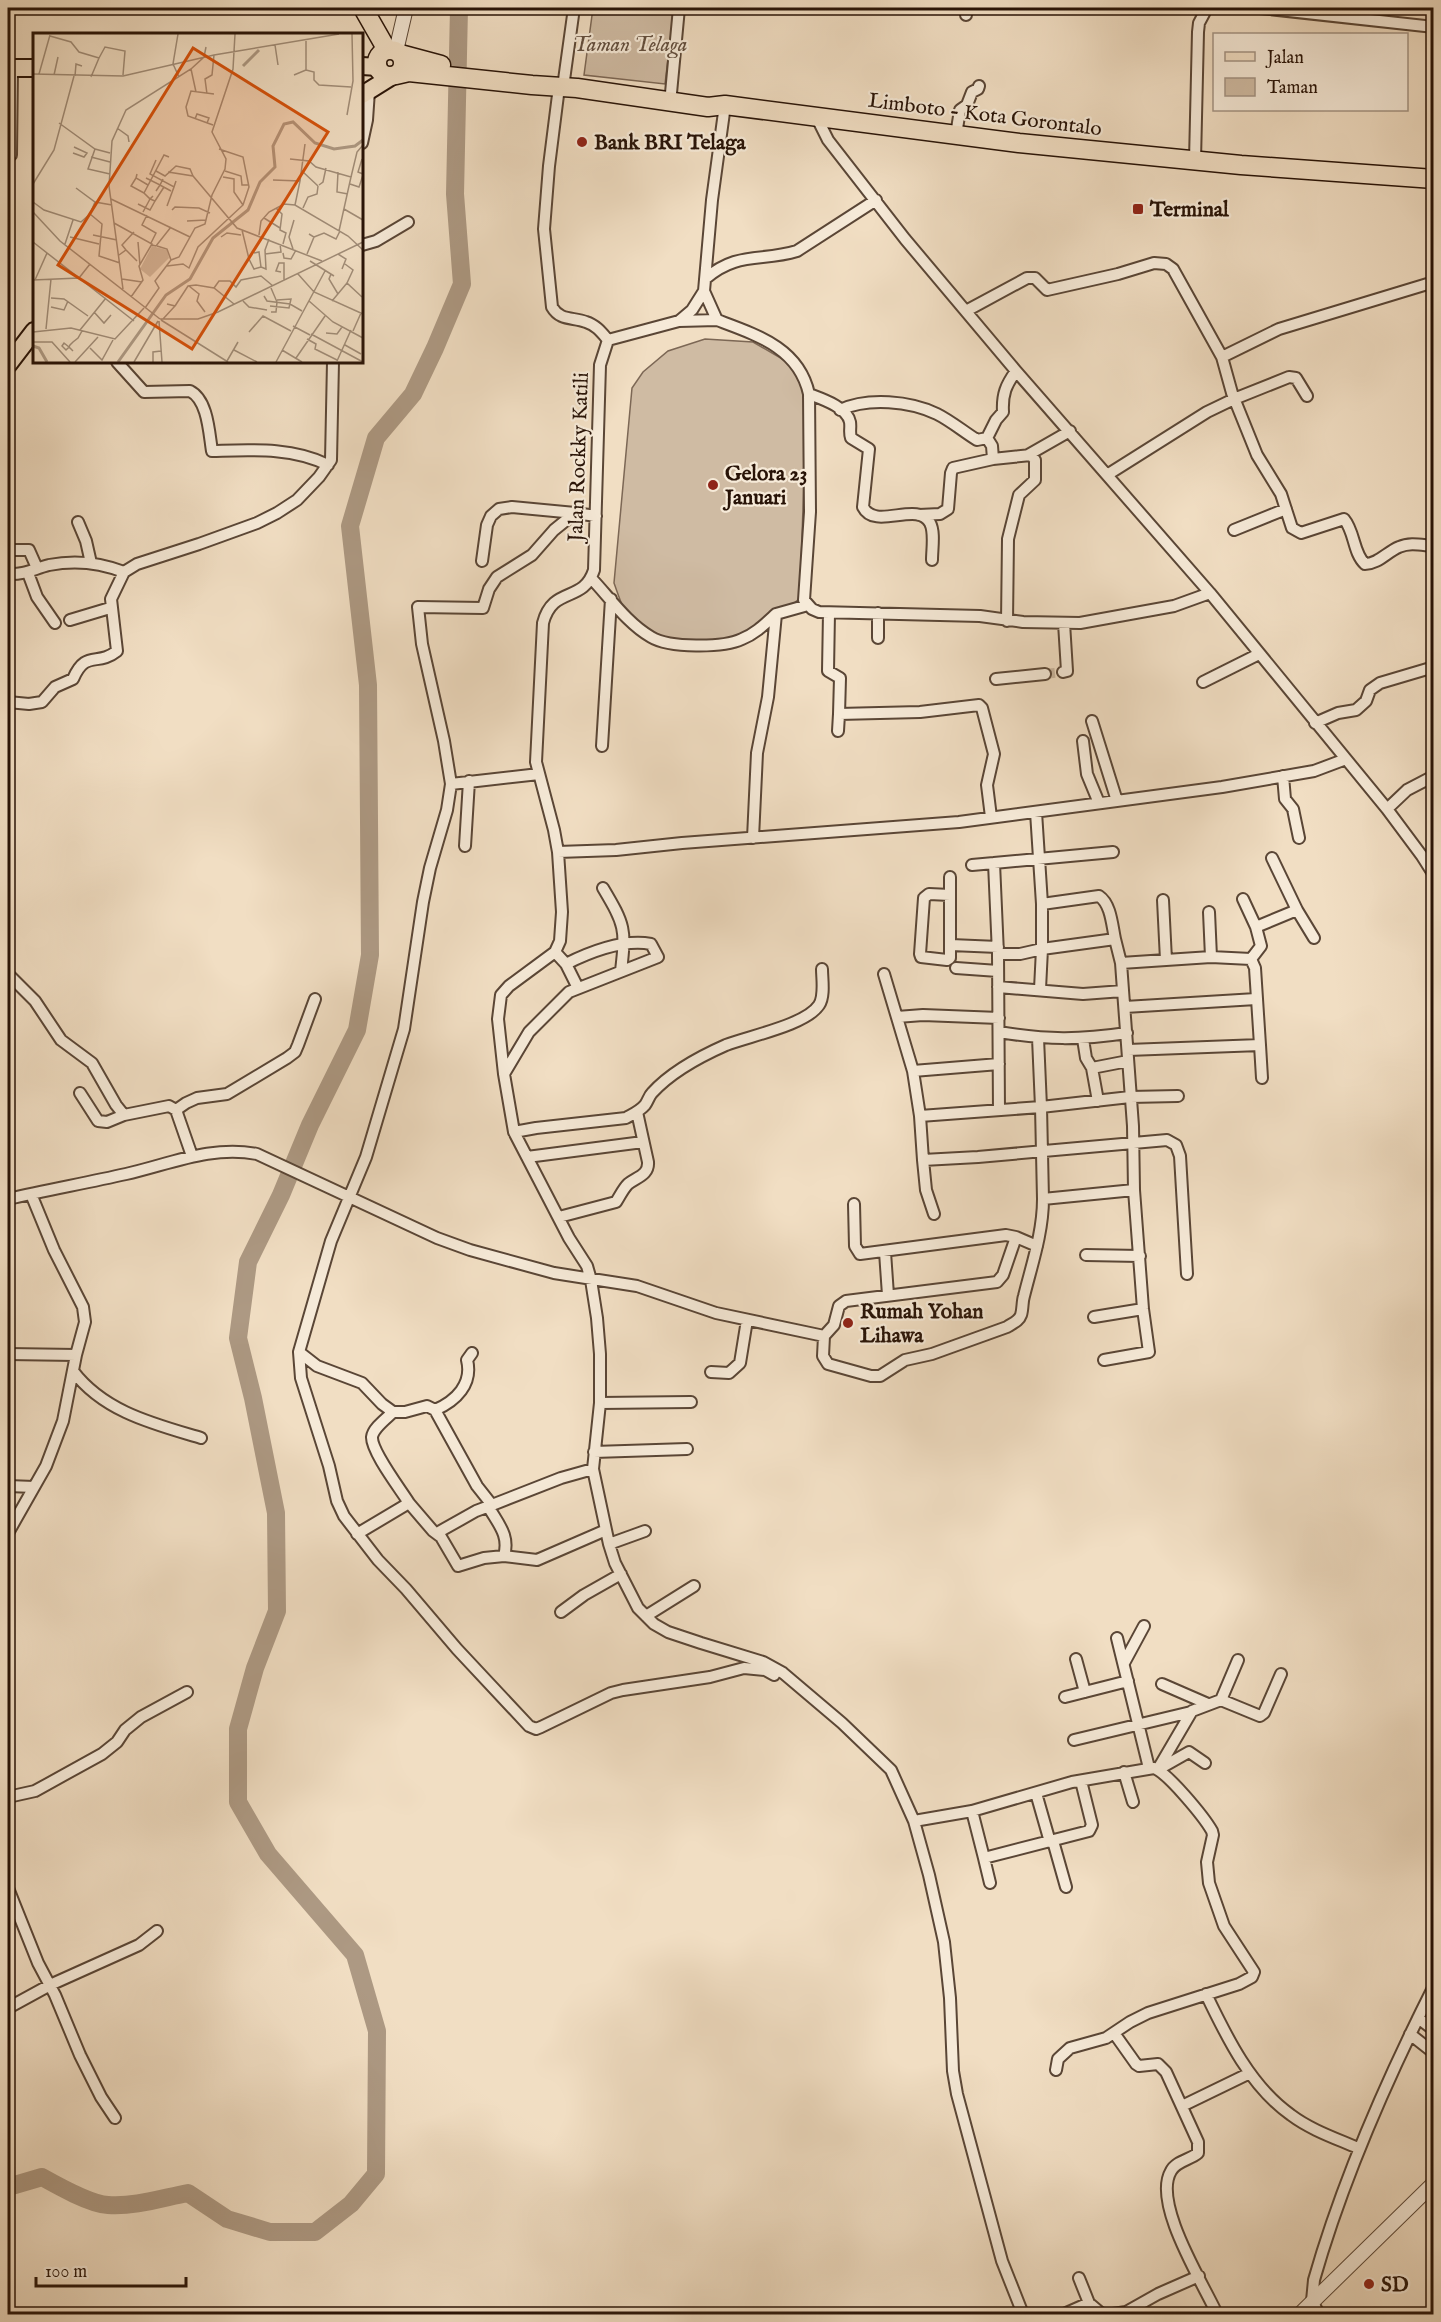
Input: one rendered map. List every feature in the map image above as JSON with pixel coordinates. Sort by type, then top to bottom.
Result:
[{"type":"highway","points":[[363,8],[394,52],[442,70]]},
{"type":"highway","points":[[394,52],[378,57],[382,71],[442,70],[671,93],[709,98],[725,105]]},
{"type":"highway","name":"Limboto - Kota Gorontalo","points":[[561,83],[708,107],[725,105],[1018,144],[1434,179]]},
{"type":"main road","points":[[10,68],[33,68]]},
{"type":"main road","points":[[365,93],[382,71]]},
{"type":"main road","points":[[8,365],[33,332]]},
{"type":"street","points":[[394,52],[406,8]]},
{"type":"street","points":[[574,8],[549,166],[544,229],[552,307],[565,318],[589,323],[608,340],[679,321],[717,320],[779,346],[796,364],[806,380],[809,394],[810,512],[804,600],[808,605],[819,612],[829,613],[980,616],[1007,621],[1080,623],[1174,606],[1210,593]]},
{"type":"street","points":[[671,93],[679,8]]},
{"type":"street","points":[[1195,160],[1198,32],[1199,23],[1207,8]]},
{"type":"street","points":[[1260,8],[1434,27]]},
{"type":"street","points":[[10,68],[11,155]]},
{"type":"street","points":[[956,135],[960,110],[967,105],[970,95],[979,86]]},
{"type":"street","points":[[363,138],[367,120],[365,93]]},
{"type":"street","points":[[679,321],[692,310],[704,291],[712,200],[725,105]]},
{"type":"street","points":[[816,116],[828,140],[905,239],[1210,593],[1387,809],[1434,875]]},
{"type":"street","points":[[705,279],[720,267],[735,260],[784,255],[797,251],[876,200]]},
{"type":"street","points":[[363,245],[376,241],[408,222]]},
{"type":"street","points":[[966,311],[1027,278],[1035,278],[1047,290],[1118,274],[1154,263],[1166,264],[1173,269],[1182,283],[1222,357],[1234,399],[1257,455],[1274,481],[1292,528],[1301,533],[1344,519],[1365,564],[1373,563],[1407,544],[1433,546],[1434,567]]},
{"type":"street","points":[[1222,357],[1279,329],[1434,282]]},
{"type":"street","points":[[704,291],[717,320]]},
{"type":"street","name":"Jalan Rockky Katili","points":[[591,578],[594,570],[599,373],[608,340]]},
{"type":"street","points":[[118,363],[144,392],[190,391],[195,393],[201,401],[212,451],[299,453],[328,465]]},
{"type":"street","points":[[8,702],[29,704],[42,702],[55,687],[73,679],[80,664],[117,651],[116,631],[110,608],[114,589],[124,572],[137,564],[199,544],[277,513],[297,500],[328,465],[332,446],[333,363]]},
{"type":"street","points":[[987,438],[1003,412],[1002,397],[1016,370]]},
{"type":"street","points":[[1107,475],[1194,420],[1234,399],[1294,376],[1307,396]]},
{"type":"street","points":[[809,394],[847,415],[851,438],[868,449],[863,507],[867,514],[873,517],[940,514],[947,511],[953,468],[993,459],[1028,455],[1070,431]]},
{"type":"street","points":[[840,410],[854,403],[879,402],[916,406],[938,414],[977,440],[987,438]]},
{"type":"street","points":[[987,438],[992,446],[993,459]]},
{"type":"street","points":[[1007,621],[1008,539],[1019,495],[1035,480],[1035,458],[1028,455]]},
{"type":"street","points":[[482,561],[488,525],[491,516],[499,509],[512,507],[596,516]]},
{"type":"street","points":[[1234,530],[1286,509]]},
{"type":"street","points":[[574,513],[554,530],[532,555],[497,576],[483,608],[418,607],[422,644],[451,784],[447,810],[430,868],[423,902],[404,1029],[381,1110],[350,1197],[331,1241],[299,1352],[301,1378],[344,1516],[378,1560],[414,1597],[457,1649],[523,1721],[534,1728],[541,1727],[617,1691],[710,1677],[744,1668],[765,1670],[810,1696]]},
{"type":"street","points":[[918,515],[928,519],[932,525],[932,560]]},
{"type":"street","points":[[78,522],[92,563]]},
{"type":"street","points":[[8,550],[29,550],[37,597],[55,623]]},
{"type":"street","points":[[8,573],[33,571],[52,564],[92,563],[110,566],[124,572]]},
{"type":"street","points":[[808,605],[776,614],[741,640],[718,644],[673,644],[652,638],[625,616],[591,578],[584,588],[548,608],[543,623],[536,745],[539,774],[558,852],[562,912],[560,940],[555,952],[509,986],[501,995],[498,1019],[504,1074],[514,1132],[569,1238],[587,1266],[591,1280],[597,1318],[600,1403],[593,1469],[609,1544],[638,1608],[646,1617],[668,1632],[763,1662],[783,1673],[842,1723],[891,1770],[914,1821],[944,1942],[950,1998],[953,2071],[957,2094],[1002,2260],[1023,2314]]},
{"type":"street","points":[[602,746],[611,599]]},
{"type":"street","points":[[70,620],[110,608]]},
{"type":"street","points":[[829,613],[828,671],[840,678],[838,731]]},
{"type":"street","points":[[878,613],[878,638]]},
{"type":"street","points":[[753,838],[757,753],[768,697],[776,614]]},
{"type":"street","points":[[1064,623],[1067,671],[1064,672]]},
{"type":"street","points":[[1203,682],[1259,654]]},
{"type":"street","points":[[1315,723],[1338,713],[1356,710],[1366,702],[1370,690],[1380,683],[1434,667]]},
{"type":"street","points":[[996,679],[1045,674]]},
{"type":"street","points":[[839,714],[920,712],[979,705],[987,723],[994,754],[987,785],[992,817]]},
{"type":"street","points":[[1092,720],[1117,801]]},
{"type":"street","points":[[1083,741],[1087,774],[1099,803]]},
{"type":"street","points":[[558,852],[605,851],[682,843],[888,829],[1036,812],[1162,796],[1283,776],[1330,766],[1346,759]]},
{"type":"street","points":[[451,784],[539,774]]},
{"type":"street","points":[[1283,776],[1285,799],[1293,809],[1299,838]]},
{"type":"street","points":[[1387,809],[1407,790],[1430,778],[1434,782]]},
{"type":"street","points":[[465,846],[469,781]]},
{"type":"street","points":[[1036,812],[1042,904],[1040,989]]},
{"type":"street","points":[[972,865],[1113,852]]},
{"type":"street","points":[[1272,858],[1297,910],[1314,938]]},
{"type":"street","points":[[993,863],[998,950],[999,1110]]},
{"type":"street","points":[[950,878],[951,945],[950,958],[947,960],[925,958],[920,954],[924,898],[929,894],[950,895]]},
{"type":"street","points":[[603,888],[623,925],[624,945],[621,971]]},
{"type":"street","points":[[1042,904],[1099,896],[1103,898],[1108,907],[1121,963],[1127,1033],[1134,1190],[1143,1309],[1149,1352],[1104,1360]]},
{"type":"street","points":[[1243,898],[1256,927],[1261,946],[1251,959]]},
{"type":"street","points":[[1163,900],[1166,960]]},
{"type":"street","points":[[1256,927],[1297,910]]},
{"type":"street","points":[[1209,912],[1211,957]]},
{"type":"street","points":[[951,945],[1020,954],[1115,939]]},
{"type":"street","points":[[504,1074],[529,1032],[569,992],[658,957],[651,944],[639,942],[585,954],[566,964]]},
{"type":"street","points":[[555,952],[566,964],[578,988]]},
{"type":"street","points":[[1121,963],[1211,957],[1251,959]]},
{"type":"street","points":[[1251,959],[1256,968],[1262,1078]]},
{"type":"street","points":[[957,968],[998,971]]},
{"type":"street","points":[[514,1132],[626,1118],[637,1112],[651,1093],[677,1072],[705,1055],[801,1019],[814,1010],[819,1006],[822,997],[822,969]]},
{"type":"street","points":[[8,974],[35,1002],[61,1040],[92,1064],[124,1115]]},
{"type":"street","points":[[884,974],[913,1071],[920,1116],[924,1183],[934,1214]]},
{"type":"street","points":[[998,987],[1083,994],[1123,992]]},
{"type":"street","points":[[176,1110],[197,1098],[227,1094],[287,1058],[298,1045],[315,999]]},
{"type":"street","points":[[1125,1007],[1256,999]]},
{"type":"street","points":[[897,1017],[923,1015],[999,1018]]},
{"type":"street","points":[[999,1032],[1038,1038],[1083,1039],[1127,1033]]},
{"type":"street","points":[[1016,1237],[1003,1275],[997,1282],[842,1303],[834,1325],[824,1336],[823,1356],[828,1364],[880,1376],[905,1360],[932,1354],[1007,1326],[1016,1322],[1022,1313],[1023,1298],[1043,1214],[1038,1038]]},
{"type":"street","points":[[1083,1039],[1086,1058],[1092,1068],[1098,1101]]},
{"type":"street","points":[[1092,1068],[1128,1056],[1260,1045]]},
{"type":"street","points":[[913,1071],[999,1064]]},
{"type":"street","points":[[80,1093],[98,1121],[106,1122],[124,1115],[169,1106],[176,1110],[192,1156]]},
{"type":"street","points":[[920,1116],[1041,1107],[1130,1097],[1178,1096]]},
{"type":"street","points":[[559,1217],[616,1202],[629,1184],[644,1175],[649,1168],[637,1112]]},
{"type":"street","points":[[923,1160],[1133,1145],[1167,1140],[1173,1143],[1179,1151],[1187,1274]]},
{"type":"street","points":[[527,1157],[643,1142]]},
{"type":"street","points":[[8,1199],[141,1171],[192,1156],[237,1150],[257,1154],[437,1238],[470,1251],[554,1273],[638,1286],[716,1313],[824,1336]]},
{"type":"street","points":[[1043,1199],[1134,1190]]},
{"type":"street","points":[[8,1533],[34,1487],[63,1421],[85,1322],[83,1307],[54,1251],[31,1194]]},
{"type":"street","points":[[854,1204],[855,1246],[857,1251],[864,1254],[1006,1235],[1036,1246]]},
{"type":"street","points":[[885,1252],[888,1295]]},
{"type":"street","points":[[1086,1255],[1140,1256]]},
{"type":"street","points":[[1094,1317],[1143,1309]]},
{"type":"street","points":[[711,1372],[729,1373],[740,1363],[747,1320]]},
{"type":"street","points":[[299,1352],[317,1366],[362,1383],[393,1412],[405,1412],[427,1406],[435,1410],[506,1536],[507,1546],[504,1556]]},
{"type":"street","points":[[435,1410],[452,1401],[466,1384],[469,1374],[466,1360],[472,1353]]},
{"type":"street","points":[[8,1354],[76,1355]]},
{"type":"street","points":[[73,1371],[83,1384],[116,1408],[137,1418],[201,1438]]},
{"type":"street","points":[[600,1403],[691,1402]]},
{"type":"street","points":[[393,1412],[374,1433],[373,1441],[388,1472],[409,1503],[447,1545],[458,1566],[484,1558],[504,1556],[537,1560],[606,1530]]},
{"type":"street","points":[[594,1452],[687,1449]]},
{"type":"street","points":[[437,1533],[490,1506],[561,1478],[593,1469]]},
{"type":"street","points":[[8,1486],[34,1487]]},
{"type":"street","points":[[357,1534],[409,1503]]},
{"type":"street","points":[[609,1544],[645,1531]]},
{"type":"street","points":[[561,1612],[584,1595],[621,1574]]},
{"type":"street","points":[[646,1617],[694,1586]]},
{"type":"street","points":[[1124,1663],[1144,1626]]},
{"type":"street","points":[[1056,2070],[1058,2059],[1070,2048],[1106,2038],[1148,2013],[1248,1980],[1254,1972],[1224,1926],[1209,1883],[1207,1862],[1213,1839],[1212,1831],[1178,1788],[1154,1768],[1138,1723],[1117,1638]]},
{"type":"street","points":[[1076,1659],[1085,1692]]},
{"type":"street","points":[[1221,1700],[1238,1660]]},
{"type":"street","points":[[1074,1740],[1191,1712],[1221,1700],[1260,1716],[1264,1713],[1281,1674]]},
{"type":"street","points":[[1065,1697],[1128,1681]]},
{"type":"street","points":[[1162,1684],[1208,1704]]},
{"type":"street","points":[[8,1797],[35,1791],[102,1754],[141,1717],[187,1692]]},
{"type":"street","points":[[1154,1768],[1191,1712]]},
{"type":"street","points":[[914,1821],[972,1811],[1081,1780],[1154,1768],[1189,1752],[1205,1763]]},
{"type":"street","points":[[1124,1772],[1133,1802]]},
{"type":"street","points":[[984,1858],[1089,1831],[1092,1828],[1081,1780]]},
{"type":"street","points":[[1036,1793],[1066,1887]]},
{"type":"street","points":[[972,1811],[990,1883]]},
{"type":"street","points":[[9,1895],[91,2078],[115,2118]]},
{"type":"street","points":[[8,2008],[50,1985],[139,1945],[157,1931]]},
{"type":"street","points":[[1319,2314],[1312,2301],[1314,2280],[1358,2148],[1434,1986]]},
{"type":"street","points":[[1206,1994],[1228,2038],[1267,2095],[1290,2115],[1320,2132],[1358,2148]]},
{"type":"street","points":[[1418,2018],[1434,2030]]},
{"type":"street","points":[[1114,2033],[1136,2064],[1139,2066],[1158,2064],[1166,2072],[1200,2149],[1196,2156],[1176,2165],[1169,2174],[1168,2207],[1173,2225],[1218,2314]]},
{"type":"street","points":[[1410,2034],[1434,2053]]},
{"type":"street","points":[[1182,2106],[1250,2073]]},
{"type":"street","points":[[1300,2314],[1434,2183]]},
{"type":"street","points":[[1113,2314],[1126,2312],[1158,2294],[1199,2276]]},
{"type":"street","points":[[1079,2278],[1089,2303],[1102,2314]]},
{"type":"street","points":[[1064,2314],[1089,2303]]},
{"type":"green space","name":"Taman Telaga","points":[[593,8],[674,8],[665,84],[584,75]]},
{"type":"green space","name":"Gelora 23 Januari","points":[[705,339],[753,342],[791,364],[807,386],[800,598],[768,626],[749,638],[717,644],[681,641],[648,630],[634,621],[624,609],[614,583],[632,388],[643,372],[668,351]]},
{"type":"waterway","points":[[8,2187],[42,2177],[83,2198],[108,2205],[138,2203],[188,2193],[227,2219],[270,2232],[315,2232],[351,2204],[376,2174],[377,2031],[355,1955],[268,1854],[238,1802],[238,1729],[255,1668],[277,1611],[276,1513],[253,1398],[238,1338],[248,1262],[281,1195],[310,1125],[357,1030],[370,955],[368,685],[350,526],[376,438],[413,394],[462,284],[455,194],[459,8]]},
{"type":"tunnel","points":[[1045,674],[1063,672]]},
{"type":"place","name":"Bank BRI Telaga","points":[[582,142]]},
{"type":"place","name":"Terminal","points":[[1138,209]]},
{"type":"place","name":"Gelora 23 Januari","points":[[713,485]]},
{"type":"place","name":"Rumah Yohan Lihawa","points":[[848,1323]]},
{"type":"place","name":"SD","points":[[1369,2284]]}]
